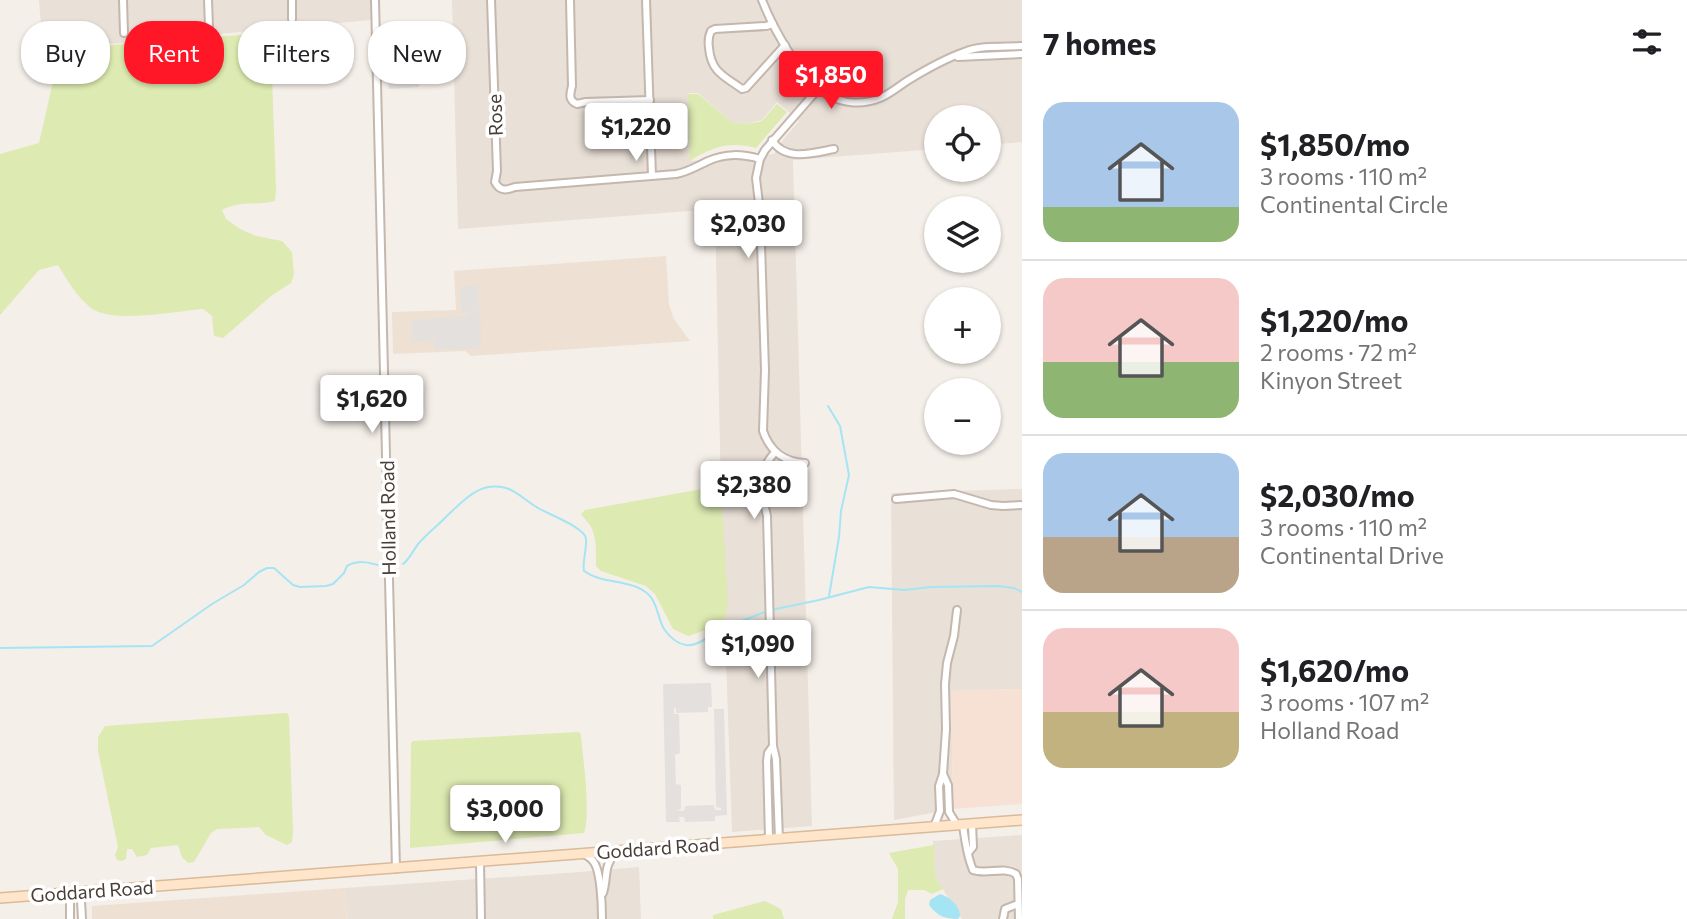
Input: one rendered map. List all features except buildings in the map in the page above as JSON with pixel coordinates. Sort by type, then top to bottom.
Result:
[{"type":"main road","name":"Goddard Road","points":[[0,898],[1022,820]]},
{"type":"street","points":[[123,0],[124,33]]},
{"type":"street","points":[[208,0],[209,21]]},
{"type":"street","points":[[292,0],[292,19]]},
{"type":"street","name":"Holland Road","points":[[375,0],[396,869]]},
{"type":"street","name":"Rose","points":[[491,0],[497,171],[495,182],[498,187],[506,190],[515,187],[652,176]]},
{"type":"street","points":[[570,0],[572,101],[577,104],[650,100]]},
{"type":"street","points":[[646,0],[652,176],[682,173],[725,155],[760,159]]},
{"type":"street","points":[[762,0],[785,45],[805,73],[827,95],[856,103],[868,102],[886,95],[932,66],[964,51],[1022,46]]},
{"type":"street","points":[[773,24],[711,31],[708,40],[712,65],[741,89],[746,88],[785,45]]},
{"type":"street","points":[[953,57],[1022,54]]},
{"type":"street","points":[[805,463],[790,461],[775,452],[766,438],[762,424],[765,370],[760,212],[756,178],[760,159],[772,140],[819,88]]},
{"type":"street","points":[[772,140],[776,147],[785,152],[807,155],[834,149]]},
{"type":"street","points":[[774,839],[776,759],[773,746],[767,516],[761,481],[764,467],[775,452]]},
{"type":"street","points":[[896,499],[954,494],[991,505],[1022,505]]},
{"type":"street","points":[[934,827],[940,811],[939,786],[943,774],[947,663],[957,610]]},
{"type":"street","points":[[943,774],[948,785],[949,811],[964,825],[973,847],[968,852],[971,868],[975,872],[1008,870],[1016,874],[1019,919]]},
{"type":"street","points":[[602,895],[609,860],[617,851]]},
{"type":"street","points":[[583,854],[594,861],[602,895],[602,919]]},
{"type":"street","points":[[480,862],[481,919]]},
{"type":"street","points":[[82,919],[81,901],[89,891]]},
{"type":"street","points":[[62,893],[69,901],[70,919]]},
{"type":"street","points":[[1003,919],[1005,909],[1018,904]]},
{"type":"shaded area","points":[[39,0],[371,0],[371,20],[238,21],[238,32],[224,33],[224,21],[124,21],[124,43],[110,44],[110,21],[41,21]]},
{"type":"shaded area","points":[[452,0],[1022,0],[1022,142],[1001,144],[1001,105],[924,105],[924,150],[793,160],[812,826],[732,832],[722,543],[715,209],[458,229],[454,84],[466,84],[466,21],[453,21]],"holes":[[[689,93],[698,93],[733,123],[746,124],[762,120],[777,102],[799,121],[774,154],[690,161]]]},
{"type":"shaded area","points":[[389,84],[419,84],[419,87],[389,89]]},
{"type":"shaded area","points":[[666,256],[669,304],[674,319],[690,341],[471,356],[465,351],[393,354],[392,312],[456,310],[454,271]]},
{"type":"shaded area","points":[[478,285],[481,348],[435,350],[434,341],[413,342],[411,321],[469,315],[461,313],[460,287]]},
{"type":"shaded area","points":[[1022,489],[1022,689],[951,691],[953,809],[894,820],[891,493]]},
{"type":"shaded area","points":[[711,683],[712,707],[708,707],[708,712],[676,713],[674,708],[674,714],[679,714],[680,753],[675,755],[676,784],[681,785],[681,809],[676,810],[684,811],[685,806],[714,805],[715,810],[721,810],[716,807],[714,709],[724,709],[727,815],[715,816],[715,821],[685,822],[684,817],[679,817],[680,822],[666,822],[663,684]]},
{"type":"shaded area","points":[[1022,689],[1022,804],[953,809],[951,691]]},
{"type":"shaded area","points":[[1022,835],[1022,919],[962,919],[935,877],[933,841]]},
{"type":"shaded area","points":[[639,867],[641,919],[348,919],[345,888]]},
{"type":"shaded area","points":[[345,888],[348,919],[92,919],[92,906]]},
{"type":"green space","points":[[238,35],[238,84],[272,84],[276,190],[275,201],[236,205],[222,210],[226,219],[240,229],[256,236],[282,241],[292,252],[294,274],[291,283],[271,296],[223,338],[214,336],[212,316],[203,309],[128,316],[100,313],[81,299],[58,265],[39,270],[0,315],[0,154],[39,143],[52,84],[110,84],[110,45],[124,44],[124,84],[224,84],[224,36]]},
{"type":"green space","points":[[688,94],[698,94],[733,123],[759,122],[777,104],[787,112],[756,148],[729,145],[706,152],[690,161]]},
{"type":"green space","points":[[719,486],[728,603],[725,619],[712,628],[688,636],[673,629],[655,594],[646,586],[601,571],[596,566],[594,533],[581,514],[585,510]]},
{"type":"green space","points":[[287,713],[292,842],[287,845],[266,835],[259,827],[217,829],[211,833],[194,862],[188,863],[182,857],[178,845],[151,848],[147,855],[137,857],[132,849],[127,849],[126,859],[117,860],[115,855],[118,847],[98,751],[98,737],[105,726]]},
{"type":"green space","points":[[579,732],[587,800],[584,833],[410,848],[413,741]]},
{"type":"green space","points":[[934,845],[935,877],[943,889],[932,894],[924,890],[908,890],[905,919],[892,919],[898,902],[898,869],[889,853]]},
{"type":"green space","points":[[765,901],[781,909],[784,919],[713,919],[713,915]]},
{"type":"water","points":[[940,894],[956,905],[960,912],[958,919],[942,916],[929,905],[930,900]]},
{"type":"waterway","points":[[828,406],[840,426],[849,475],[829,596]]},
{"type":"waterway","points":[[403,564],[422,540],[473,493],[488,487],[506,488],[580,530],[586,539],[584,571],[600,578],[634,586],[649,595],[664,629],[679,643],[695,644],[720,630],[765,612]]},
{"type":"waterway","points":[[0,648],[152,646],[267,568],[274,568],[293,585],[300,587],[333,584],[347,566],[355,563],[378,565]]},
{"type":"waterway","points":[[771,610],[869,587],[904,590],[998,586],[1022,592]]}]
